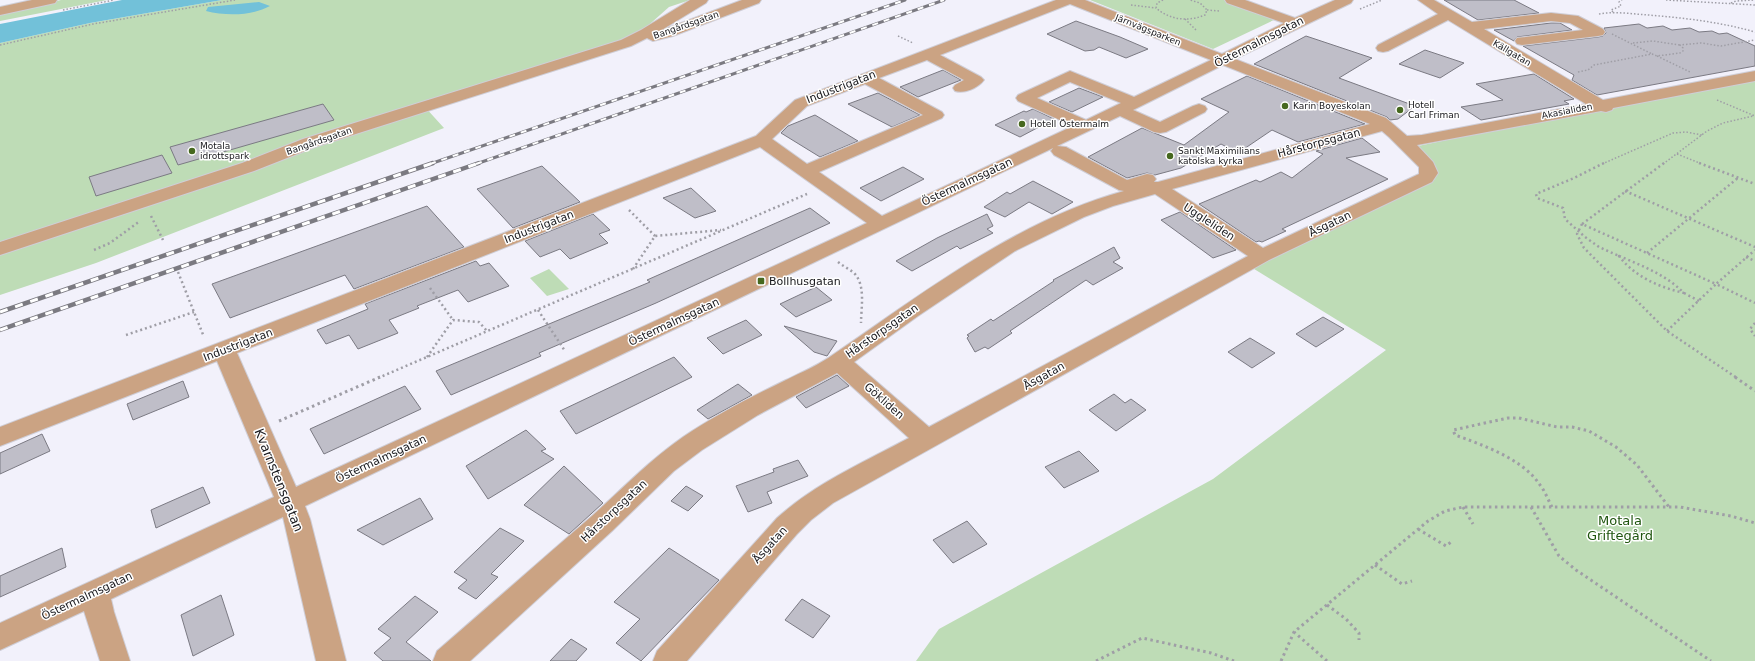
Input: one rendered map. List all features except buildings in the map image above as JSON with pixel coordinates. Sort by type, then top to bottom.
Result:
[{"type":"street","points":[[0,11],[50,0]]},
{"type":"street","name":"Bangårdsgatan","points":[[0,249],[248,167],[309,143],[613,48],[640,38],[674,14],[701,0]]},
{"type":"street","name":"Bangårdsgatan","points":[[640,38],[657,37],[754,0]]},
{"type":"street","name":"Industrigatan","points":[[0,437],[762,140],[801,103],[1068,0]]},
{"type":"street","name":"Järnvägsparken","points":[[1073,0],[1385,125]]},
{"type":"street","points":[[1232,0],[1296,22]]},
{"type":"street","name":"Östermalmsgatan","points":[[0,637],[576,368],[1134,103],[1296,22],[1346,0]]},
{"type":"street","name":"Källgatan","points":[[1425,0],[1599,105]]},
{"type":"street","points":[[1383,48],[1448,14]]},
{"type":"street","points":[[1469,27],[1551,17],[1573,19],[1598,32]]},
{"type":"street","points":[[1522,41],[1598,32]]},
{"type":"street","points":[[928,54],[976,80],[961,88]]},
{"type":"street","points":[[1086,126],[1024,98],[1070,76],[1134,103]]},
{"type":"street","name":"Akasialiden","points":[[1404,141],[1422,140],[1755,76]]},
{"type":"street","points":[[806,172],[936,115],[866,78]]},
{"type":"street","points":[[1599,105],[1616,109],[1635,109],[1714,99],[1755,86]]},
{"type":"street","points":[[1119,110],[1160,128],[1199,109]]},
{"type":"street","points":[[1385,125],[1404,141]]},
{"type":"street","name":"Hårstorpsgatan","points":[[448,661],[602,523],[665,464],[693,443],[749,409],[839,362],[910,311],[1008,247],[1106,202],[1385,125]]},
{"type":"street","points":[[762,140],[880,224]]},
{"type":"street","name":"Åsgatan","points":[[668,661],[787,526],[802,512],[824,496],[1262,256],[1426,178],[1429,173],[1427,166],[1404,141]]},
{"type":"street","points":[[1060,151],[1125,186],[1216,159],[1231,159],[1240,165]]},
{"type":"street","name":"Uggleliden","points":[[1156,188],[1262,256]]},
{"type":"street","name":"Kvarnstensgatan","points":[[218,352],[258,430],[298,519],[331,661]]},
{"type":"street","name":"Gökliden","points":[[839,362],[928,440]]},
{"type":"street","points":[[95,592],[99,612],[115,661]]},
{"type":"path","points":[[0,45],[93,24],[235,0]]},
{"type":"path","points":[[1163,0],[1157,3],[1156,8],[1166,15],[1175,18],[1197,18],[1205,15],[1207,10]]},
{"type":"path","points":[[1190,0],[1200,3],[1207,10],[1223,12]]},
{"type":"path","points":[[1613,12],[1611,10],[1621,6],[1619,2],[1622,0]]},
{"type":"path","points":[[1666,0],[1755,5]]},
{"type":"path","points":[[1729,4],[1736,1],[1755,0]]},
{"type":"path","points":[[1573,19],[1613,12],[1696,20],[1728,25],[1755,32]]},
{"type":"path","points":[[1598,32],[1612,33],[1696,75]]},
{"type":"path","points":[[898,36],[915,44]]},
{"type":"path","points":[[1632,43],[1653,41],[1680,45],[1701,43],[1721,46],[1755,40]]},
{"type":"path","points":[[1657,56],[1680,53],[1684,51],[1680,45]]},
{"type":"path","points":[[1550,76],[1580,72],[1588,70],[1594,65],[1652,54]]},
{"type":"path","points":[[1714,99],[1754,116]]},
{"type":"path","points":[[1754,116],[1722,123],[1703,135],[1624,191],[1582,224],[1577,234],[1579,241],[1584,248],[1667,331],[1755,391]]},
{"type":"path","points":[[1684,293],[1676,284],[1653,270],[1619,256],[1586,239],[1578,230],[1567,223],[1562,212],[1563,208],[1537,198],[1536,194],[1673,133],[1686,132],[1703,135]]},
{"type":"path","points":[[1677,154],[1755,184]]},
{"type":"path","points":[[1647,253],[1738,178]]},
{"type":"path","points":[[258,430],[826,186]]},
{"type":"path","points":[[1624,191],[1755,248],[1667,331]]},
{"type":"path","points":[[616,197],[655,236]]},
{"type":"path","points":[[94,250],[120,236],[150,214],[163,240]]},
{"type":"path","points":[[1582,224],[1755,303]]},
{"type":"path","points":[[655,236],[723,229]]},
{"type":"path","points":[[633,269],[655,236]]},
{"type":"path","points":[[1619,256],[1624,264],[1638,275],[1668,289],[1684,293],[1699,300]]},
{"type":"path","points":[[1746,257],[1755,261]]},
{"type":"path","points":[[837,262],[855,274],[861,286],[861,346]]},
{"type":"path","points":[[178,272],[194,312],[218,352]]},
{"type":"path","points":[[419,274],[453,320],[479,322],[487,331]]},
{"type":"path","points":[[538,310],[576,368]]},
{"type":"path","points":[[126,335],[194,312]]},
{"type":"path","points":[[427,357],[453,320]]},
{"type":"path","points":[[1755,323],[1750,329],[1755,336]]},
{"type":"path","points":[[1552,507],[1540,484],[1522,467],[1495,450],[1455,436],[1453,430],[1508,418],[1519,418],[1557,427],[1589,431],[1616,447],[1637,465],[1670,507]]},
{"type":"path","points":[[1463,507],[1473,524]]},
{"type":"path","points":[[1531,507],[1559,556],[1576,570],[1711,661]]},
{"type":"path","points":[[1281,661],[1294,632],[1418,529],[1440,512],[1449,508],[1670,507],[1706,510],[1755,523]]},
{"type":"path","points":[[1418,529],[1446,546],[1451,542]]},
{"type":"path","points":[[1375,566],[1402,584],[1412,581]]},
{"type":"path","points":[[1327,605],[1346,619],[1359,633],[1359,640]]},
{"type":"path","points":[[1294,632],[1328,661]]},
{"type":"path","points":[[1096,661],[1142,638],[1212,653],[1234,661]]},
{"type":"green space","points":[[61,0],[107,0],[0,21],[0,13]]},
{"type":"green space","name":"Motala idrottspark","points":[[222,0],[690,0],[669,7],[624,47],[424,106],[444,128],[96,263],[0,295],[0,43],[90,23]]},
{"type":"green space","points":[[1090,0],[1224,0],[1276,19],[1213,49]]},
{"type":"green space","name":"Motala Griftegård","points":[[1755,76],[1755,661],[916,661],[939,629],[1213,479],[1386,350],[1246,264],[1375,205],[1429,169],[1418,146]]},
{"type":"green space","points":[[549,269],[569,289],[547,296],[530,278]]},
{"type":"water","points":[[122,0],[222,0],[90,23],[0,43],[0,24]]},
{"type":"water","points":[[259,2],[270,6],[255,12],[238,14],[222,14],[206,11],[208,7]]},
{"type":"railway","points":[[430,164],[905,0]]},
{"type":"railway","points":[[476,164],[944,0]]},
{"type":"railway","points":[[0,312],[433,163]]},
{"type":"railway","points":[[0,330],[479,163]]},
{"type":"place","name":"Karin Boyeskolan","points":[[1285,106]]},
{"type":"place","name":"Hotell Carl Friman","points":[[1400,110]]},
{"type":"place","name":"Hotell Östermalm","points":[[1022,124]]},
{"type":"place","name":"Motala idrottspark","points":[[192,151]]},
{"type":"place","name":"Sankt Maximilians katolska kyrka","points":[[1170,156]]},
{"type":"place","name":"Bollhusgatan","points":[[761,281]]}]
